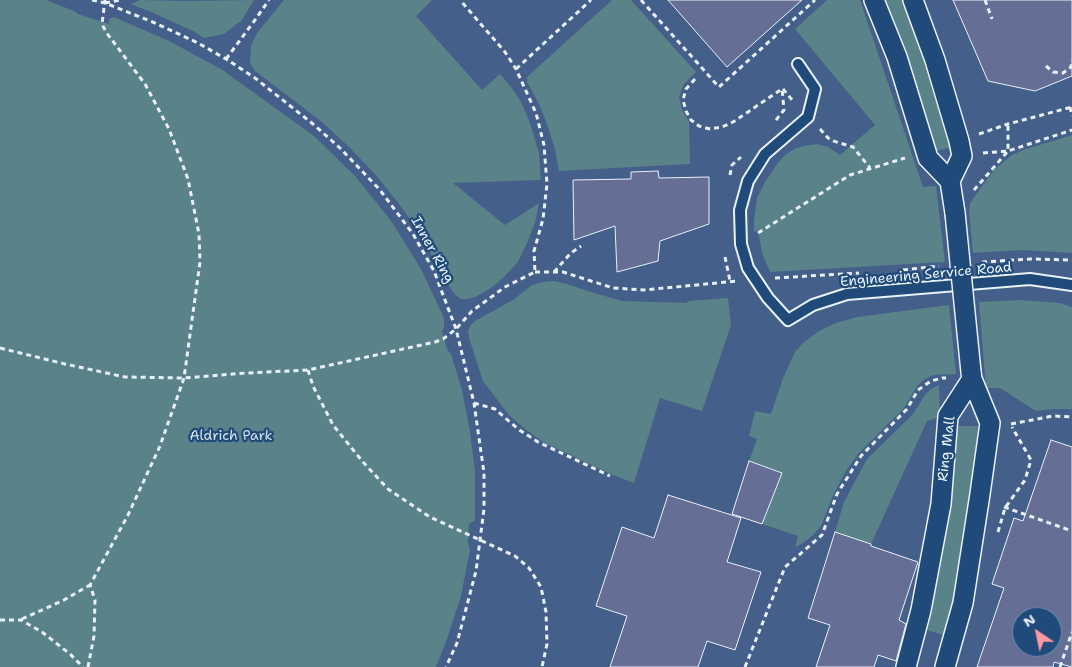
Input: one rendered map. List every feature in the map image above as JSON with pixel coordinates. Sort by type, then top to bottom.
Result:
[{"type":"street","points":[[874,0],[897,57],[928,158],[950,181],[955,210],[971,376],[990,423],[962,603],[945,667]]},
{"type":"street","points":[[913,0],[935,60],[959,141],[962,156],[950,181]]},
{"type":"street","name":"Ring Mall","points":[[906,667],[921,610],[941,504],[948,416],[971,376]]},
{"type":"lane","points":[[754,279],[748,268],[741,244],[740,210],[748,180],[765,154],[808,117],[816,89],[798,64]]},
{"type":"lane","name":"Engineering Service Road","points":[[754,279],[788,320],[813,305],[847,294],[1030,280],[1072,285]]},
{"type":"path","name":"Inner Ring","points":[[92,0],[105,2],[198,43],[255,78],[340,148],[380,190],[413,234],[430,263],[456,329],[474,403],[484,473],[484,509],[476,571],[458,643],[446,667]]},
{"type":"path","points":[[0,620],[22,620],[90,585],[128,515],[160,446],[184,378],[200,262],[199,234],[188,179],[170,129],[145,84],[102,24],[105,2],[120,0]]},
{"type":"path","points":[[226,59],[269,0]]},
{"type":"path","points":[[460,0],[505,52],[516,69],[536,114],[544,145],[547,184],[543,219],[534,251],[535,272]]},
{"type":"path","points":[[516,69],[591,0]]},
{"type":"path","points":[[641,0],[719,87],[815,0]]},
{"type":"path","points":[[985,0],[992,19]]},
{"type":"path","points":[[1046,66],[1053,72],[1063,73],[1071,67],[1072,60]]},
{"type":"path","points":[[695,79],[686,89],[683,100],[684,106],[691,120],[699,126],[710,129],[722,127],[733,122],[782,88]]},
{"type":"path","points":[[959,141],[1008,124],[1071,107],[1072,116]]},
{"type":"path","points":[[1008,124],[1008,151]]},
{"type":"path","points":[[955,210],[1008,151],[1072,130]]},
{"type":"path","points":[[852,147],[870,168]]},
{"type":"path","points":[[741,244],[850,175],[926,151]]},
{"type":"path","points":[[554,272],[580,246]]},
{"type":"path","points":[[980,262],[1031,259],[1072,260]]},
{"type":"path","points":[[901,270],[940,266]]},
{"type":"path","points":[[0,348],[125,377],[184,378],[308,370],[443,339],[456,329],[472,311],[505,287],[535,272],[563,272],[613,288],[644,290],[754,279],[862,273]]},
{"type":"path","points":[[308,370],[313,386],[333,424],[363,462],[388,489],[430,517],[515,556],[528,568],[541,587],[546,612],[547,644],[542,667]]},
{"type":"path","points":[[745,667],[785,567],[822,535],[837,494],[861,456],[907,410],[918,390],[931,380],[971,376]]},
{"type":"path","points":[[474,403],[495,409],[518,429],[538,442],[610,476]]},
{"type":"path","points":[[990,423],[996,425],[1010,424],[1053,416],[1072,417]]},
{"type":"path","points":[[1005,508],[1025,480],[1031,460],[1010,424]]},
{"type":"path","points":[[980,494],[1005,508],[1072,531]]},
{"type":"path","points":[[88,667],[94,636],[95,600],[90,585]]},
{"type":"path","points":[[22,620],[42,632],[83,667]]},
{"type":"path","points":[[1060,667],[1072,632]]},
{"type":"shaded area","points":[[0,0],[1072,0],[1072,667],[0,667]]},
{"type":"green space","name":"Aldrich Park","points":[[0,0],[46,0],[78,14],[109,24],[109,19],[114,17],[169,41],[221,69],[314,136],[356,177],[392,222],[421,269],[444,318],[444,328],[442,331],[462,390],[475,472],[475,518],[469,524],[468,542],[470,550],[461,596],[436,667],[0,667]]},
{"type":"green space","points":[[140,0],[254,0],[242,20],[224,34],[204,38],[193,31],[131,4]]},
{"type":"green space","points":[[284,0],[432,0],[416,16],[482,90],[500,74],[511,87],[520,100],[531,126],[539,153],[541,180],[453,183],[505,225],[539,203],[535,223],[518,262],[491,288],[468,299],[461,299],[456,295],[417,229],[374,173],[322,122],[255,71],[250,63],[251,46],[257,33]]},
{"type":"green space","points":[[612,0],[631,0],[696,72],[684,84],[679,97],[682,110],[689,122],[690,164],[559,171],[548,127],[540,106],[527,82],[527,77]]},
{"type":"green space","points":[[827,0],[860,0],[923,187],[936,186],[945,262],[770,272],[762,253],[758,230],[754,232],[754,221],[757,198],[778,163],[786,154],[796,148],[817,144],[828,147],[840,155],[875,125],[795,29]]},
{"type":"green space","points":[[881,0],[906,0],[931,70],[952,147],[932,152]]},
{"type":"green space","points":[[1072,135],[1072,253],[1021,250],[973,253],[969,212],[970,203],[994,170],[1012,155],[1023,150]]},
{"type":"green space","points":[[554,281],[623,301],[686,303],[689,301],[728,298],[731,325],[702,411],[660,398],[634,483],[543,442],[509,415],[483,381],[469,338],[470,326],[475,321],[513,300],[532,285]]},
{"type":"green space","points":[[1019,300],[1060,303],[1072,307],[1072,409],[1036,411],[1000,388],[986,388],[979,302]]},
{"type":"green space","points":[[949,305],[956,374],[934,375],[925,379],[917,386],[904,408],[858,454],[834,493],[821,526],[803,543],[795,547],[798,536],[762,524],[781,473],[749,461],[757,439],[749,436],[755,411],[771,414],[783,378],[795,352],[803,343],[819,331],[836,323],[857,317]]},
{"type":"green space","points":[[939,385],[940,417],[927,421],[871,544],[835,532],[844,502],[867,459],[913,414],[925,395]]},
{"type":"green space","points":[[956,426],[978,426],[968,533],[947,636],[923,629]]},
{"type":"building","points":[[668,0],[802,0],[727,67]]},
{"type":"building","points":[[953,0],[1072,0],[1072,76],[1035,91],[988,81]]},
{"type":"building","points":[[658,171],[659,178],[709,177],[709,224],[660,241],[658,261],[617,272],[615,226],[574,240],[573,180],[631,179],[631,172]]},
{"type":"building","points":[[1051,440],[1072,447],[1072,667],[1054,662],[1053,667],[977,667],[1004,588],[992,584],[1014,518],[1023,521]]},
{"type":"building","points":[[749,461],[782,473],[762,524],[732,514]]},
{"type":"building","points":[[668,495],[741,518],[727,562],[761,572],[735,650],[707,641],[698,667],[610,667],[627,616],[596,606],[622,527],[654,538]]},
{"type":"building","points":[[835,532],[918,562],[899,620],[906,624],[896,661],[878,655],[874,667],[816,667],[830,625],[808,618]]}]
